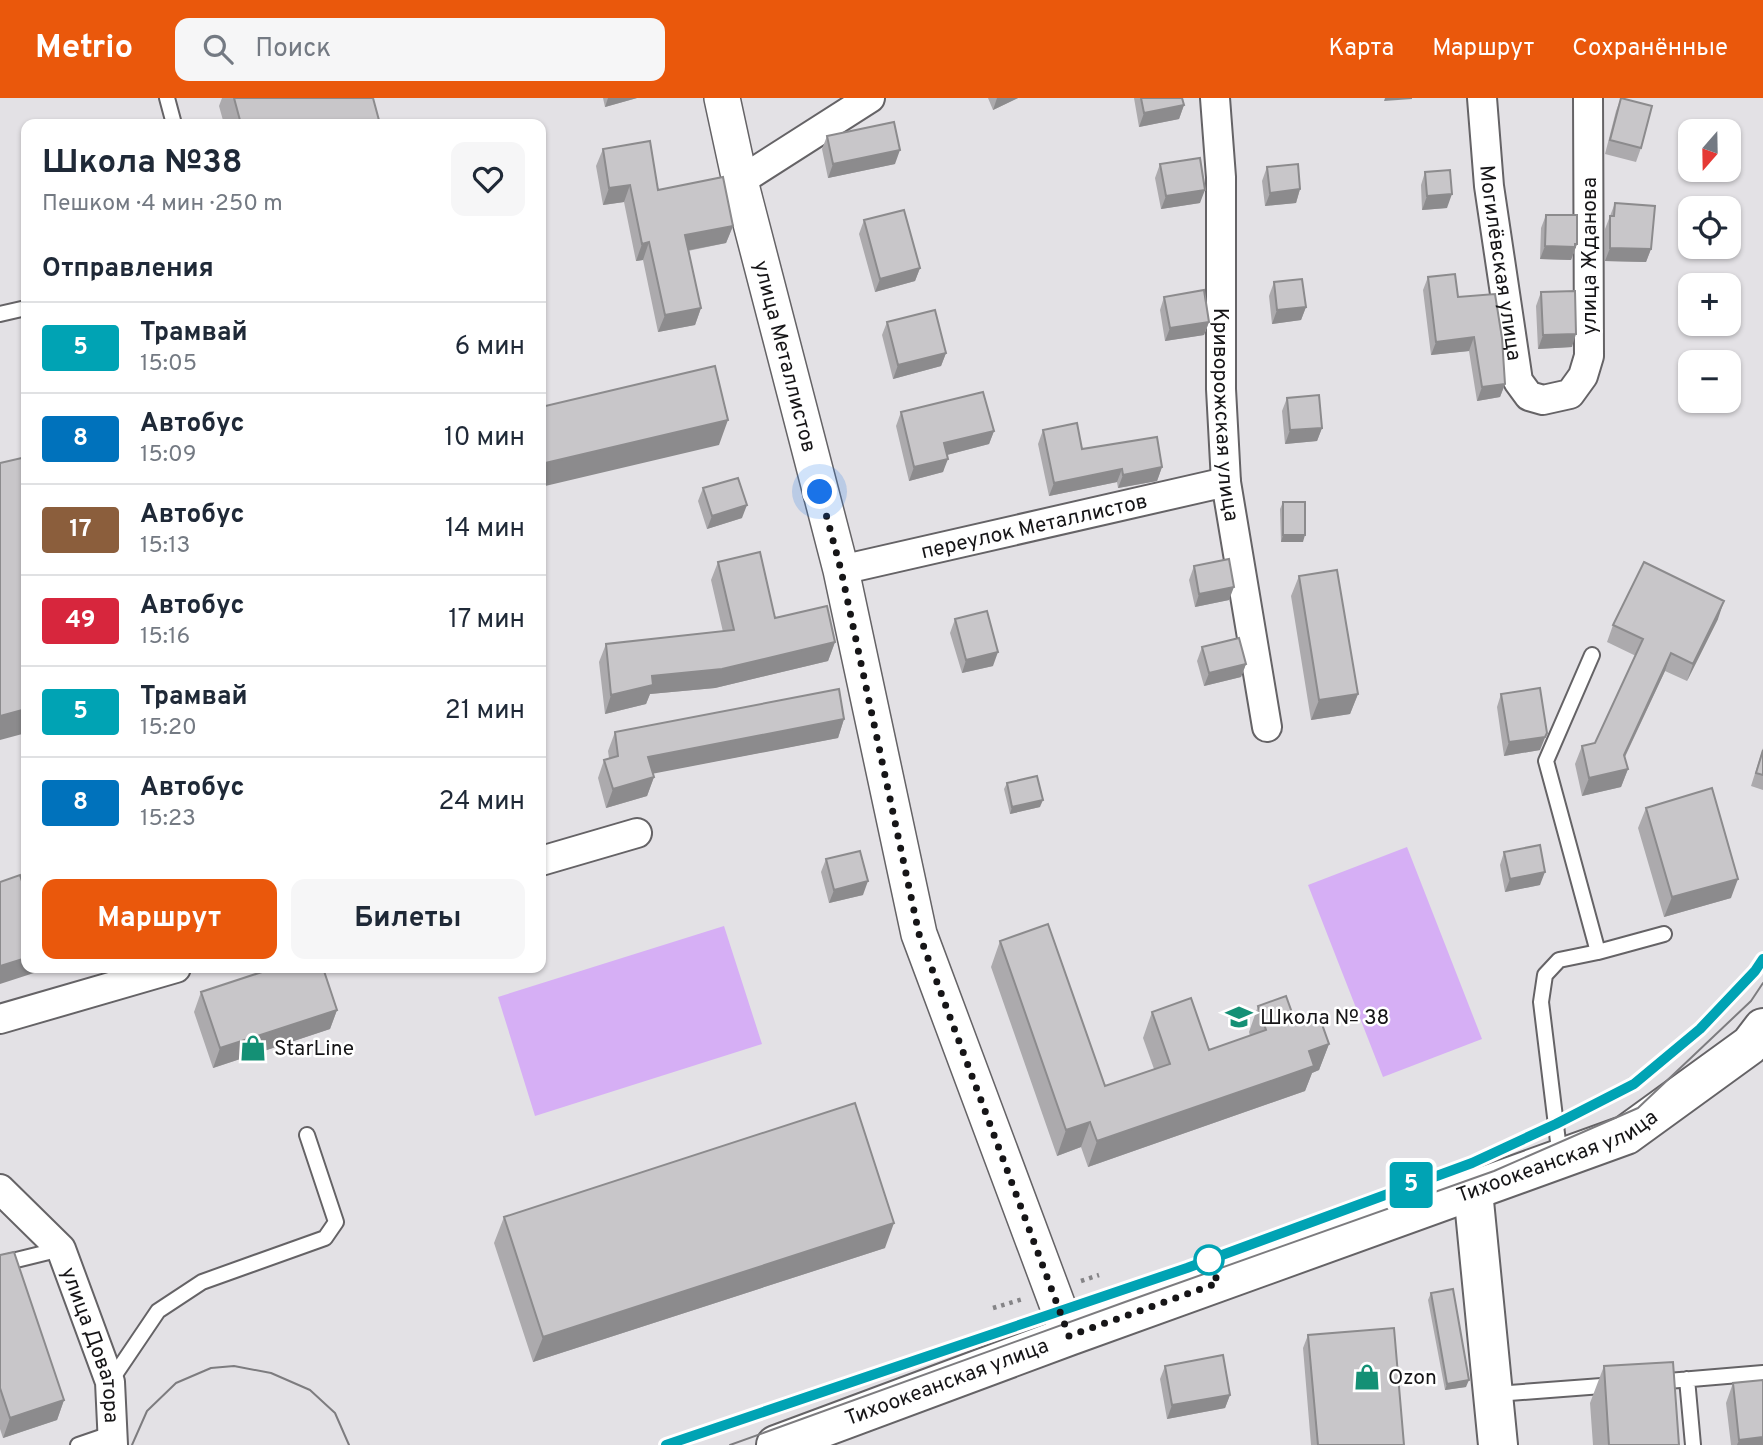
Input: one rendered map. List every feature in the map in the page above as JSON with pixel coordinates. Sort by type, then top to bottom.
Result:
[{"type":"main road","name":"Тихоокеанская улица","points":[[776,1445],[1626,1135],[1759,1041]]},
{"type":"main road","points":[[1473,1191],[1498,1445]]},
{"type":"street","name":"улица Металлистов","points":[[722,98],[740,181],[841,570],[919,934],[1069,1336]]},
{"type":"street","points":[[740,181],[870,98]]},
{"type":"street","name":"Криворожская улица","points":[[1214,98],[1221,177],[1221,389],[1226,482],[1267,727]]},
{"type":"street","name":"Могилёвская улица","points":[[1482,98],[1489,186],[1518,381],[1529,396],[1542,400],[1556,398]]},
{"type":"street","name":"улица Жданова","points":[[1556,398],[1570,394],[1583,376],[1589,356],[1588,98]]},
{"type":"street","name":"переулок Металлистов","points":[[841,570],[1226,482]]},
{"type":"street","points":[[546,860],[637,833]]},
{"type":"street","points":[[0,1019],[159,973]]},
{"type":"street","name":"улица Доватора","points":[[0,1189],[61,1249],[110,1382],[111,1441]]},
{"type":"lane","points":[[167,98],[173,119]]},
{"type":"lane","points":[[0,314],[21,309]]},
{"type":"lane","points":[[1592,655],[1546,761],[1598,952]]},
{"type":"lane","points":[[1560,1159],[1541,1002],[1545,975],[1559,960],[1664,934]]},
{"type":"lane","points":[[110,1382],[158,1311],[202,1282],[325,1238],[336,1222],[307,1135]]},
{"type":"lane","points":[[0,1264],[61,1249]]},
{"type":"lane","points":[[1493,1394],[1763,1373]]},
{"type":"lane","points":[[1687,1379],[1693,1445]]},
{"type":"lane","points":[[78,1445],[111,1441]]},
{"type":"shaded area","points":[[1407,847],[1482,1039],[1383,1077],[1308,885]]},
{"type":"shaded area","points":[[724,926],[762,1044],[535,1116],[498,997]]},
{"type":"building","points":[[234,98],[373,98],[379,119],[240,119]]},
{"type":"building","points":[[1141,98],[1182,98],[1184,105],[1144,113]]},
{"type":"building","points":[[1621,98],[1652,106],[1641,148],[1610,140]]},
{"type":"building","points":[[894,122],[900,150],[833,164],[827,136]]},
{"type":"building","points":[[650,141],[658,190],[723,177],[733,226],[685,235],[701,308],[665,315],[649,242],[642,244],[630,185],[609,188],[603,149]]},
{"type":"building","points":[[1200,158],[1205,190],[1166,196],[1160,164]]},
{"type":"building","points":[[1298,164],[1300,189],[1270,193],[1267,167]]},
{"type":"building","points":[[1450,170],[1452,194],[1427,196],[1425,172]]},
{"type":"building","points":[[1615,203],[1655,206],[1651,249],[1610,248],[1610,216],[1614,216]]},
{"type":"building","points":[[904,210],[920,268],[880,279],[864,220]]},
{"type":"building","points":[[1546,215],[1577,215],[1575,247],[1545,246]]},
{"type":"building","points":[[1455,274],[1458,297],[1495,294],[1505,384],[1482,387],[1474,337],[1436,342],[1428,277]]},
{"type":"building","points":[[1302,279],[1306,307],[1277,310],[1274,282]]},
{"type":"building","points":[[1204,290],[1209,322],[1170,328],[1164,297]]},
{"type":"building","points":[[1575,291],[1576,334],[1543,335],[1541,292]]},
{"type":"building","points":[[935,310],[946,353],[898,365],[887,322]]},
{"type":"building","points":[[715,366],[728,420],[546,463],[546,406]]},
{"type":"building","points":[[983,392],[994,431],[944,443],[948,459],[914,467],[901,412]]},
{"type":"building","points":[[1319,395],[1322,428],[1290,430],[1287,398]]},
{"type":"building","points":[[1077,423],[1082,449],[1157,437],[1162,467],[1123,475],[1122,469],[1054,483],[1043,430]]},
{"type":"building","points":[[21,458],[21,710],[0,716],[0,463]]},
{"type":"building","points":[[738,478],[747,505],[712,516],[703,488]]},
{"type":"building","points":[[1283,502],[1305,502],[1305,535],[1283,535]]},
{"type":"building","points":[[760,552],[775,618],[827,606],[835,642],[722,669],[652,676],[653,685],[611,695],[606,644],[734,630],[718,562]]},
{"type":"building","points":[[1229,559],[1234,587],[1199,594],[1194,566]]},
{"type":"building","points":[[1644,562],[1724,601],[1693,664],[1671,653],[1624,755],[1628,769],[1589,778],[1582,746],[1595,743],[1643,639],[1613,625]]},
{"type":"building","points":[[1337,570],[1358,694],[1319,700],[1299,576]]},
{"type":"building","points":[[987,611],[998,652],[966,660],[955,619]]},
{"type":"building","points":[[1239,638],[1246,664],[1209,673],[1202,647]]},
{"type":"building","points":[[1540,688],[1547,733],[1545,737],[1509,742],[1501,694]]},
{"type":"building","points":[[839,689],[844,719],[648,757],[654,777],[613,789],[604,760],[618,756],[615,732]]},
{"type":"building","points":[[1763,750],[1763,775],[1756,773]]},
{"type":"building","points":[[1037,776],[1043,800],[1012,807],[1007,783]]},
{"type":"building","points":[[1712,788],[1738,879],[1672,897],[1646,808]]},
{"type":"building","points":[[1540,845],[1545,872],[1510,879],[1504,852]]},
{"type":"building","points":[[860,851],[868,881],[834,890],[826,859]]},
{"type":"building","points":[[20,875],[21,878],[21,960],[0,966],[0,882]]},
{"type":"building","points":[[1048,924],[1105,1086],[1170,1064],[1152,1012],[1191,998],[1209,1050],[1266,1030],[1258,1006],[1286,996],[1295,1021],[1318,1013],[1329,1044],[1309,1051],[1314,1066],[1097,1141],[1090,1122],[1066,1130],[1000,941]]},
{"type":"building","points":[[259,973],[325,973],[337,1010],[220,1048],[201,992]]},
{"type":"building","points":[[855,1103],[894,1223],[543,1337],[504,1217]]},
{"type":"building","points":[[14,1252],[64,1400],[10,1418],[0,1388],[0,1255]]},
{"type":"building","points":[[1453,1289],[1469,1380],[1447,1384],[1431,1293]]},
{"type":"building","points":[[1394,1328],[1404,1445],[1318,1445],[1308,1335]]},
{"type":"building","points":[[1223,1355],[1230,1395],[1172,1405],[1165,1366]]},
{"type":"building","points":[[1673,1362],[1679,1445],[1609,1445],[1604,1366]]},
{"type":"building","points":[[1763,1380],[1763,1437],[1739,1440],[1733,1383]]},
{"type":"tram line","points":[[666,1445],[1187,1268],[1472,1163],[1634,1084],[1700,1029],[1763,959]]},
{"type":"tram line","name":"5","points":[[666,1445],[1187,1268],[1472,1163],[1634,1084],[1700,1029],[1763,959]]},
{"type":"tram line","points":[[730,1445],[1494,1171],[1638,1108],[1751,1001],[1763,983]]},
{"type":"tram line","points":[[132,1445],[147,1411],[176,1383],[211,1368],[234,1366],[271,1373],[310,1390],[335,1413],[349,1445]]},
{"type":"place","name":"Школа № 38","points":[[1239,1017]]},
{"type":"place","name":"StarLine","points":[[253,1048]]},
{"type":"place","name":"Ozon","points":[[1367,1377]]},
{"type":"route","points":[[820,492],[841,570],[919,934],[1069,1336],[1218,1283],[1209,1260]]}]
